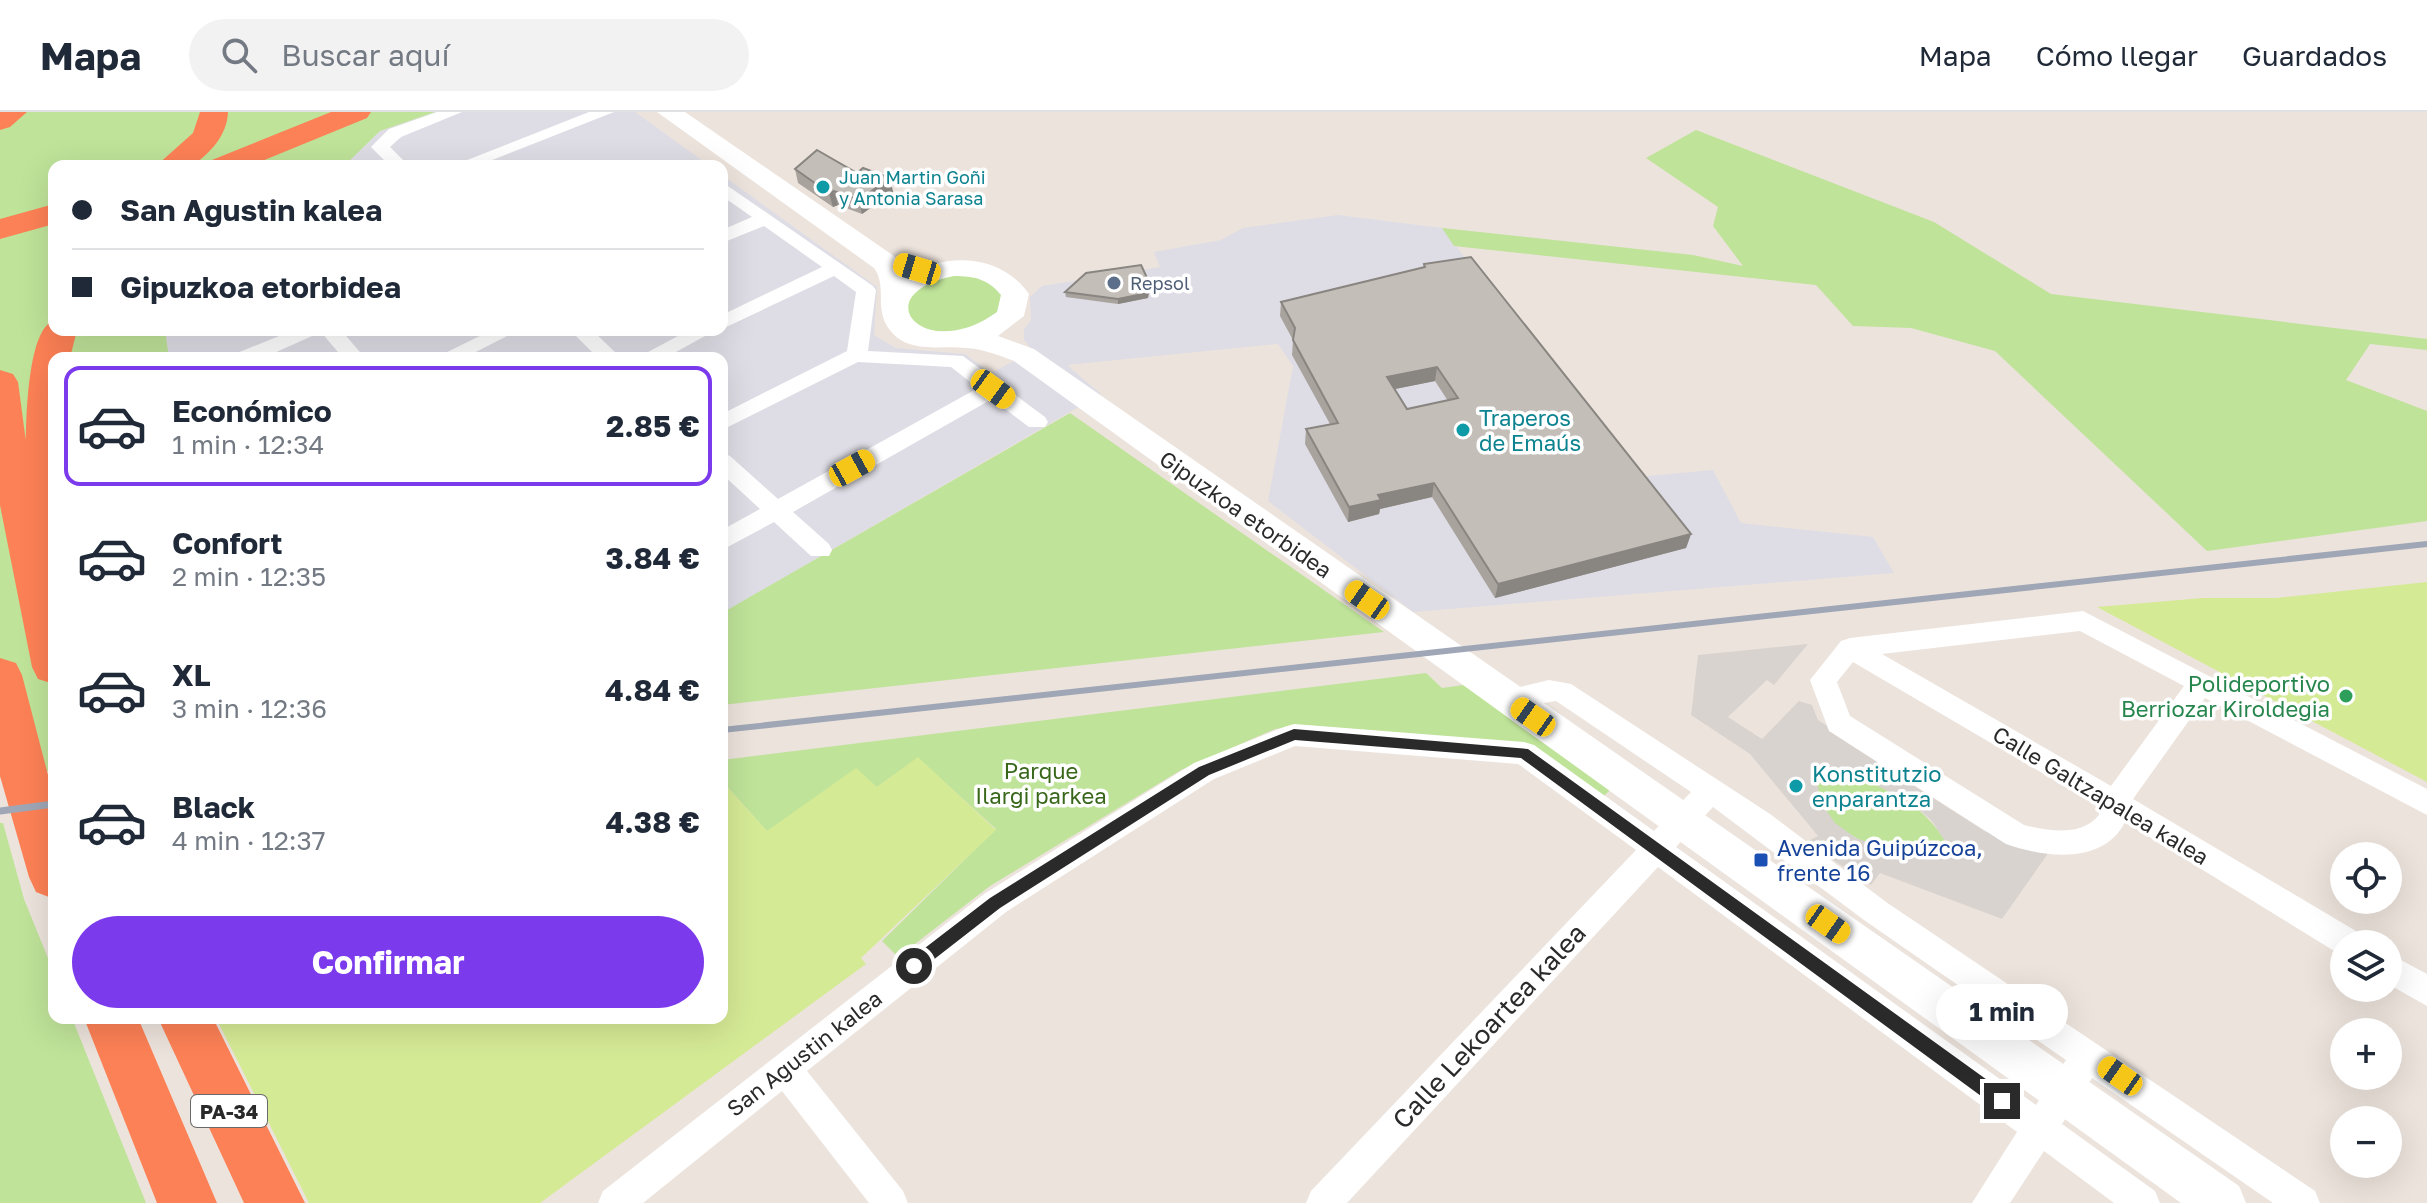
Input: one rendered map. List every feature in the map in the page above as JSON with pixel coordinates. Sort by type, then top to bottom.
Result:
[{"type":"highway","points":[[0,121],[13,112]]},
{"type":"highway","points":[[182,160],[205,137],[215,121],[214,112]]},
{"type":"highway","points":[[223,160],[348,113]]},
{"type":"highway","points":[[237,160],[348,113]]},
{"type":"highway","points":[[257,160],[348,113]]},
{"type":"highway","points":[[0,232],[48,216]]},
{"type":"highway","points":[[0,232],[48,222]]},
{"type":"highway","points":[[48,369],[45,407],[48,454]]},
{"type":"highway","points":[[0,382],[6,439],[48,638]]},
{"type":"highway","points":[[0,675],[16,751],[48,857]]},
{"type":"highway","name":"PA-34","points":[[113,1024],[187,1203]]},
{"type":"highway","name":"PA-34","points":[[188,1024],[275,1203]]},
{"type":"main road","points":[[669,112],[884,262],[895,278],[894,309],[916,336],[946,341],[967,339],[984,334],[1010,316]]},
{"type":"main road","points":[[687,112],[900,264],[944,270],[982,270],[1009,284],[1015,294],[1010,316],[1011,331],[1024,355]]},
{"type":"main road","points":[[894,309],[912,281],[944,270]]},
{"type":"main road","name":"Gipuzkoa etorbidea","points":[[967,339],[995,344],[1024,355],[2222,1203]]},
{"type":"street","points":[[394,160],[380,147],[395,133],[453,112]]},
{"type":"street","points":[[477,160],[605,112]]},
{"type":"street","points":[[728,191],[866,290],[864,350]]},
{"type":"street","points":[[728,234],[766,218]]},
{"type":"street","points":[[728,320],[836,268]]},
{"type":"street","points":[[864,350],[894,309]]},
{"type":"street","points":[[259,352],[297,336]]},
{"type":"street","points":[[335,336],[349,352]]},
{"type":"street","points":[[460,352],[496,336]]},
{"type":"street","points":[[586,336],[604,352]]},
{"type":"street","points":[[660,352],[694,336]]},
{"type":"street","points":[[728,420],[864,350],[916,336]]},
{"type":"street","points":[[864,350],[956,361],[1037,422]]},
{"type":"street","points":[[728,538],[993,389]]},
{"type":"street","points":[[728,467],[820,550]]},
{"type":"street","points":[[2201,683],[2115,802],[2111,821],[2096,836],[2083,841],[2038,840],[2016,835],[1839,723],[1823,680],[1850,648],[2083,621],[2201,683],[2427,803]]},
{"type":"street","name":"Calle Galtzapalea kalea","points":[[1850,648],[2330,932]]},
{"type":"street","name":"San Agustin kalea","points":[[615,1203],[995,903],[1204,771],[1294,735],[1524,753]]},
{"type":"street","name":"Gipuzkoa etorbidea","points":[[1524,753],[1683,820],[1875,911],[2303,1203]]},
{"type":"street","name":"Gipuzkoa etorbidea","points":[[1683,820],[2038,1128],[2143,1203]]},
{"type":"street","name":"Calle Lekoartea kalea","points":[[1323,1203],[1683,820]]},
{"type":"street","points":[[2402,976],[2427,991]]},
{"type":"street","points":[[1989,1203],[2089,1055]]},
{"type":"street","points":[[784,1068],[891,1203]]},
{"type":"shaded area","points":[[435,112],[635,112],[702,160],[350,160],[380,131]]},
{"type":"shaded area","points":[[728,179],[877,287],[874,335],[896,348],[965,354],[991,373],[1033,351],[1024,340],[1024,329],[1031,320],[1030,297],[1042,286],[1160,267],[1154,252],[1221,240],[1243,228],[1338,215],[1442,228],[1636,477],[1713,470],[1741,523],[1873,537],[1894,573],[1413,612],[1268,501],[1293,366],[1278,344],[1067,365],[1101,394],[728,610],[728,352],[168,352],[166,336],[728,336]]},
{"type":"shaded area","name":"Konstitutzio enparantza","points":[[1808,644],[1774,685],[1767,680],[1728,717],[1762,739],[1799,701],[1812,705],[1818,720],[1847,739],[1846,742],[1986,832],[1992,828],[2049,846],[2047,855],[2002,919],[1880,873],[1871,885],[1806,842],[1818,836],[1750,754],[1691,715],[1698,655]],"holes":[[[1830,775],[1868,781],[1913,804],[1932,821],[1952,852],[1948,857],[1907,856],[1856,838],[1835,823],[1819,800],[1818,782]]]},
{"type":"green space","points":[[0,112],[435,112],[380,131],[350,160],[48,160],[48,336],[166,336],[168,352],[48,352],[48,771],[0,778]]},
{"type":"green space","points":[[1696,130],[1934,222],[2051,294],[2427,339],[2427,350],[2370,344],[2346,380],[2427,411],[2427,521],[2207,551],[1995,351],[1911,328],[1853,326],[1816,285],[1454,246],[1442,228],[1693,255],[1743,266],[1713,226],[1718,207],[1646,158]]},
{"type":"green space","points":[[959,275],[977,276],[1000,288],[1006,306],[977,332],[919,331],[901,307],[929,280]]},
{"type":"green space","points":[[1070,413],[1384,632],[728,704],[728,610]]},
{"type":"green space","name":"Polideportivo Berriozar Kiroldegia","points":[[2427,582],[2427,782],[2097,607],[2203,598],[2276,598]]},
{"type":"green space","name":"Parque Ilargi parkea","points":[[1426,673],[1442,688],[1471,684],[1617,783],[1599,801],[1514,742],[1303,725],[1275,729],[1181,770],[990,886],[898,957],[882,941],[996,829],[918,758],[877,787],[767,831],[728,788],[728,759]]},
{"type":"green space","points":[[918,757],[996,830],[861,958],[866,964],[540,1203],[309,1203],[219,1024],[728,1024],[728,788],[767,831],[856,768],[877,787]]},
{"type":"green space","points":[[1838,774],[1873,783],[1905,799],[1932,823],[1952,853],[1948,857],[1931,858],[1910,855],[1865,842],[1845,831],[1829,817],[1820,801],[1818,782]]},
{"type":"green space","points":[[0,823],[3,823],[24,899],[48,958],[48,1024],[74,1024],[146,1203],[0,1203]]},
{"type":"building","points":[[817,150],[857,173],[863,168],[890,178],[859,200],[834,191],[829,193],[795,169]]},
{"type":"building","name":"Traperos de Emaús","points":[[1471,257],[1691,534],[1498,584],[1434,483],[1378,495],[1381,500],[1349,507],[1306,429],[1338,423],[1293,340],[1295,328],[1281,302],[1425,267],[1424,264]],"holes":[[[1437,367],[1458,398],[1407,409],[1387,377]]]},
{"type":"building","name":"Repsol","points":[[1141,265],[1150,284],[1148,293],[1118,299],[1065,292],[1086,273]]},
{"type":"railway","points":[[728,729],[2427,544]]},
{"type":"railway","points":[[0,811],[48,805]]},
{"type":"place","name":"Juan Martin Goñi y Antonia Sarasa","points":[[823,187]]},
{"type":"place","name":"Repsol","points":[[1114,283]]},
{"type":"place","name":"Traperos de Emaús","points":[[1463,430]]},
{"type":"place","name":"Polideportivo Berriozar Kiroldegia","points":[[2346,696]]},
{"type":"place","name":"Konstitutzio enparantza","points":[[1796,786]]},
{"type":"place","name":"Avenida Guipúzcoa, frente 16","points":[[1761,860]]},
{"type":"route","points":[[914,966],[995,903],[1204,771],[1294,735],[1524,753],[2002,1101]]}]
